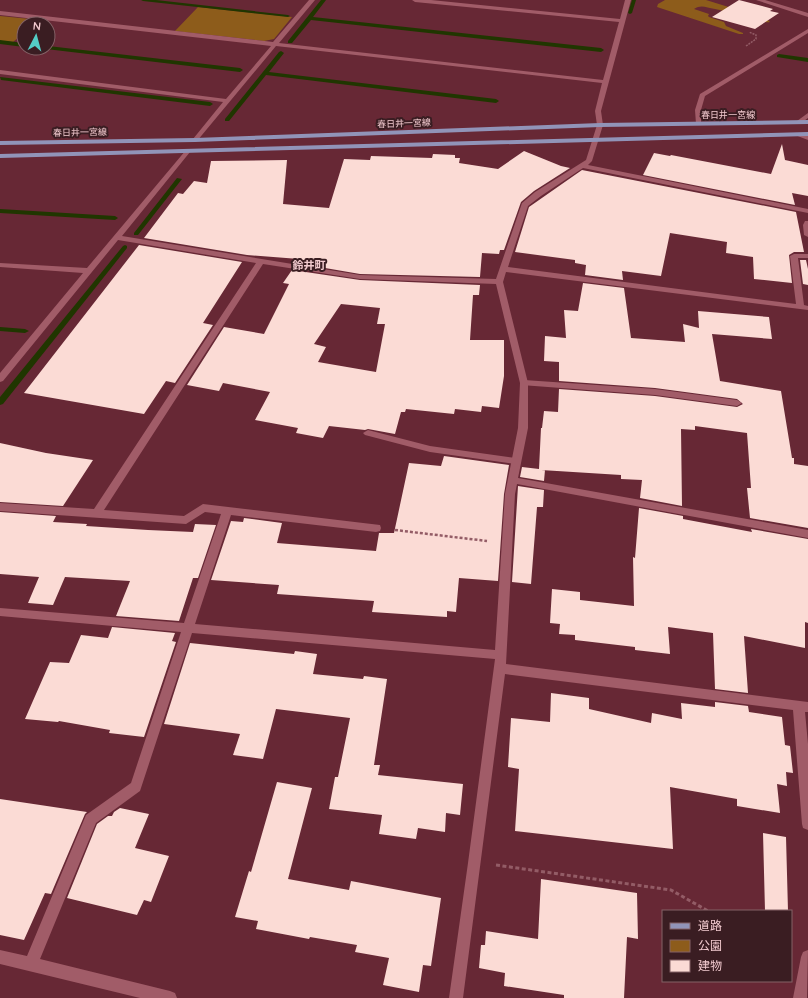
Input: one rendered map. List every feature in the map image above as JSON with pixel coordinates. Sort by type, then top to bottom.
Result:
[{"type":"main road","name":"春日井一宮線","points":[[0,143],[195,140],[600,125],[808,122]]},
{"type":"main road","name":"春日井一宮線","points":[[0,156],[808,134]]},
{"type":"street","points":[[195,140],[312,0]]},
{"type":"street","points":[[415,0],[622,22]]},
{"type":"street","points":[[456,998],[500,668],[512,480],[523,428],[524,382],[499,282],[525,205],[538,194],[589,161],[597,139],[600,125],[598,111],[628,0]]},
{"type":"street","points":[[759,0],[808,15]]},
{"type":"street","points":[[0,13],[606,82]]},
{"type":"street","points":[[698,123],[698,110],[702,95],[808,31]]},
{"type":"street","points":[[0,72],[228,101]]},
{"type":"street","points":[[799,122],[808,115]]},
{"type":"street","points":[[797,134],[808,138]]},
{"type":"street","points":[[0,379],[188,150]]},
{"type":"street","points":[[582,166],[808,211]]},
{"type":"street","points":[[808,223],[808,234]]},
{"type":"street","points":[[117,238],[360,277],[499,282]]},
{"type":"street","points":[[503,269],[804,308],[794,256],[808,256]]},
{"type":"street","points":[[97,513],[261,261]]},
{"type":"street","points":[[0,265],[90,271]]},
{"type":"street","points":[[524,382],[655,392],[737,403]]},
{"type":"street","points":[[368,433],[430,449],[516,461]]},
{"type":"street","points":[[512,480],[808,534]]},
{"type":"street","points":[[0,507],[186,520],[203,508],[376,528]]},
{"type":"street","points":[[32,964],[91,818],[136,787],[227,511]]},
{"type":"street","points":[[0,612],[500,655]]},
{"type":"street","points":[[500,668],[804,706],[808,824]]},
{"type":"street","points":[[0,957],[170,998]]},
{"type":"street","points":[[801,998],[808,957]]},
{"type":"path","points":[[376,528],[507,544]]},
{"type":"path","points":[[475,863],[671,890],[706,910]]},
{"type":"green space","points":[[665,0],[706,0],[767,19],[770,22],[759,21],[721,10],[704,7],[694,9],[709,14],[709,17],[724,22],[726,26],[743,33],[739,34],[657,7],[658,4]]},
{"type":"green space","points":[[198,7],[292,17],[274,39],[264,41],[175,31]]},
{"type":"green space","points":[[0,16],[16,18],[16,40],[13,42],[0,41]]},
{"type":"building","points":[[739,0],[773,9],[770,11],[779,13],[755,29],[712,17]]},
{"type":"building","points":[[782,144],[785,160],[808,165],[808,196],[792,193],[795,205],[643,175],[654,153],[771,174]]},
{"type":"building","points":[[524,151],[561,166],[570,168],[534,191],[521,202],[504,250],[500,250],[499,254],[482,253],[480,277],[360,274],[296,263],[299,259],[247,255],[144,238],[178,193],[183,194],[194,181],[207,183],[211,161],[287,160],[283,204],[329,208],[344,159],[370,160],[371,156],[432,158],[433,154],[455,155],[455,158],[460,158],[459,163],[498,169]]},
{"type":"building","points":[[582,170],[796,212],[804,252],[794,252],[789,255],[792,283],[754,279],[753,257],[726,253],[727,242],[670,233],[661,276],[622,271],[623,280],[585,275],[586,265],[575,263],[575,260],[515,252],[529,207]]},
{"type":"building","points":[[139,245],[242,262],[203,323],[213,325],[175,383],[166,381],[144,414],[24,393]]},
{"type":"building","points":[[800,260],[806,260],[808,269],[808,285],[803,284]]},
{"type":"building","points":[[292,270],[360,280],[480,285],[479,295],[473,295],[470,340],[504,340],[504,376],[499,408],[482,406],[481,412],[455,409],[454,414],[406,409],[405,412],[401,412],[395,434],[368,429],[365,430],[329,426],[323,438],[296,433],[298,428],[255,420],[270,392],[223,383],[219,391],[187,385],[224,327],[264,334],[289,284],[283,283]],"holes":[[[341,304],[380,308],[377,324],[385,324],[376,372],[318,362],[326,347],[314,344]]]},
{"type":"building","points":[[583,283],[624,288],[631,338],[685,342],[683,324],[699,328],[698,311],[769,317],[772,339],[712,334],[720,381],[781,391],[794,464],[808,466],[808,528],[750,518],[747,488],[751,488],[747,433],[695,426],[695,430],[681,429],[682,506],[640,498],[642,480],[621,479],[621,475],[545,470],[544,481],[520,477],[522,467],[539,469],[541,428],[544,411],[558,412],[559,389],[655,396],[737,407],[743,404],[737,399],[655,388],[559,381],[559,362],[544,361],[545,336],[566,338],[564,310],[578,311]]},
{"type":"building","points":[[0,443],[46,453],[93,460],[63,506],[0,502]]},
{"type":"building","points":[[444,456],[509,465],[504,494],[498,581],[459,578],[456,612],[447,611],[447,617],[372,612],[374,601],[277,594],[279,585],[211,580],[231,521],[243,522],[244,518],[282,523],[277,543],[376,551],[379,533],[394,533],[409,463],[441,466]]},
{"type":"building","points":[[518,486],[544,490],[543,507],[537,507],[531,584],[512,582]]},
{"type":"building","points":[[639,508],[683,516],[683,519],[752,532],[751,529],[808,539],[808,623],[805,622],[805,648],[744,636],[748,693],[715,689],[713,633],[668,627],[670,654],[635,650],[635,647],[575,640],[575,635],[559,634],[560,624],[550,623],[552,589],[580,592],[580,600],[634,606],[633,557],[635,558]]},
{"type":"building","points":[[0,512],[56,516],[53,522],[87,524],[86,526],[148,530],[193,532],[195,524],[216,525],[198,578],[193,578],[179,621],[116,616],[130,581],[65,577],[53,605],[28,603],[39,577],[0,574]]},
{"type":"building","points":[[112,627],[175,633],[172,641],[176,642],[144,737],[109,733],[110,730],[59,721],[25,719],[50,662],[69,663],[81,635],[108,638]]},
{"type":"building","points":[[190,643],[294,654],[295,651],[317,654],[313,674],[363,679],[364,676],[387,679],[374,765],[380,765],[378,775],[463,784],[460,815],[446,813],[445,832],[418,828],[416,839],[379,834],[382,815],[329,809],[335,777],[338,777],[350,718],[276,709],[263,759],[233,755],[240,734],[164,724]]},
{"type":"building","points":[[551,693],[589,698],[589,709],[651,723],[652,713],[682,719],[681,703],[715,707],[715,702],[748,706],[749,712],[782,717],[785,745],[790,746],[793,773],[786,772],[787,786],[777,784],[780,813],[737,806],[737,799],[670,787],[673,849],[515,831],[519,769],[508,767],[511,718],[550,722]]},
{"type":"building","points":[[277,782],[312,788],[288,879],[349,890],[351,881],[441,898],[431,966],[423,965],[419,992],[383,985],[389,958],[355,952],[357,945],[310,937],[309,939],[256,929],[258,921],[235,917],[249,871],[251,872]]},
{"type":"building","points":[[0,799],[87,812],[51,894],[45,893],[24,940],[0,935]]},
{"type":"building","points":[[120,808],[149,814],[135,848],[169,856],[151,902],[144,900],[137,915],[67,898],[97,824],[108,816],[112,816],[114,812]]},
{"type":"building","points":[[763,833],[786,837],[788,910],[765,910]]},
{"type":"building","points":[[541,879],[637,893],[638,939],[627,937],[624,998],[564,998],[564,995],[504,986],[505,973],[479,968],[481,945],[485,945],[486,931],[538,939]]},
{"type":"waterway","points":[[143,0],[288,16]]},
{"type":"waterway","points":[[309,18],[324,0]]},
{"type":"waterway","points":[[630,13],[634,0]]},
{"type":"waterway","points":[[290,42],[309,18]]},
{"type":"waterway","points":[[309,18],[601,50]]},
{"type":"waterway","points":[[0,42],[16,44]]},
{"type":"waterway","points":[[56,49],[240,70]]},
{"type":"waterway","points":[[227,120],[281,53]]},
{"type":"waterway","points":[[779,56],[808,60]]},
{"type":"waterway","points":[[265,73],[496,101]]},
{"type":"waterway","points":[[1,78],[210,104]]},
{"type":"waterway","points":[[136,234],[179,179]]},
{"type":"waterway","points":[[0,211],[115,218]]},
{"type":"waterway","points":[[0,402],[125,247]]},
{"type":"waterway","points":[[0,329],[25,331]]},
{"type":"district","name":"鈴井町","points":[[309,265]]}]
